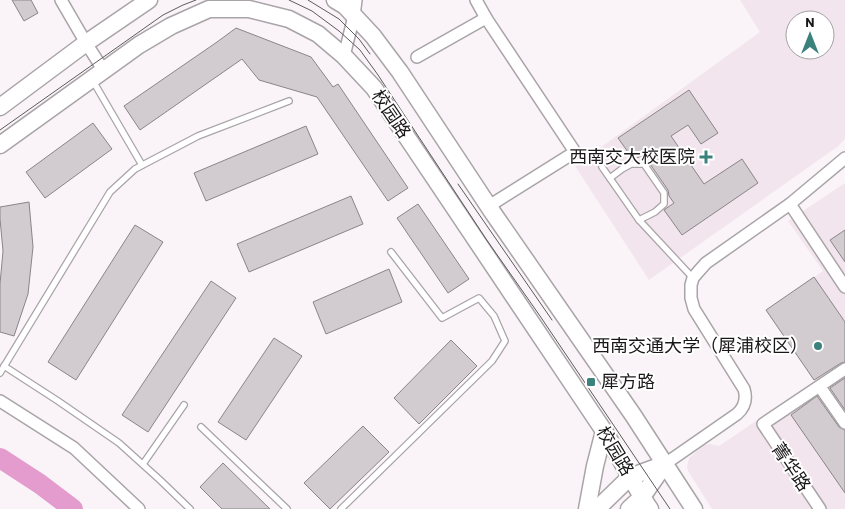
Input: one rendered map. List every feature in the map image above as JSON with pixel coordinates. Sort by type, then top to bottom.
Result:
[{"type":"street","points":[[61,0],[86,43],[98,75]]},
{"type":"street","points":[[0,107],[86,43],[149,0]]},
{"type":"street","name":"校园路","points":[[335,0],[345,6],[355,8],[633,415],[694,509]]},
{"type":"street","points":[[476,0],[575,152],[489,206]]},
{"type":"street","points":[[344,56],[355,8]]},
{"type":"street","name":"校园路","points":[[0,146],[139,44],[171,26],[209,10],[249,9],[289,19],[318,34],[344,56],[374,88],[604,432],[646,503]]},
{"type":"street","points":[[416,57],[486,18]]},
{"type":"street","points":[[597,509],[630,477],[665,464],[738,414],[745,403],[744,389],[694,309],[691,298],[693,278],[706,263],[790,204],[845,158]]},
{"type":"street","points":[[790,204],[845,287]]},
{"type":"street","points":[[845,369],[820,387],[845,423]]},
{"type":"street","name":"菁华路","points":[[820,387],[763,424],[820,509]]},
{"type":"street","points":[[0,401],[74,448],[139,509]]},
{"type":"street","points":[[587,509],[604,432]]},
{"type":"street","points":[[629,509],[646,503],[665,464]]},
{"type":"lane","points":[[98,75],[142,166]]},
{"type":"lane","points":[[0,373],[110,192],[135,169],[198,136],[289,101]]},
{"type":"lane","points":[[610,178],[631,164],[644,164],[664,193],[664,204],[655,212],[639,220]]},
{"type":"lane","points":[[602,167],[639,220],[693,278]]},
{"type":"lane","points":[[342,509],[492,361],[505,341],[494,316],[479,298],[442,318],[392,252]]},
{"type":"lane","points":[[4,366],[58,400],[120,443],[190,509]]},
{"type":"lane","points":[[143,464],[184,405]]},
{"type":"lane","points":[[201,426],[287,509]]},
{"type":"shaded area","name":"西南交大校医院","points":[[740,0],[845,0],[845,139],[837,147],[649,280],[575,166],[760,32]]},
{"type":"shaded area","name":"西南交通大学（犀浦校区）","points":[[845,183],[845,509],[712,509],[688,471],[689,458],[704,445],[719,446],[815,381],[766,311],[823,271],[788,221]]},
{"type":"building","points":[[12,0],[31,0],[38,13],[24,21]]},
{"type":"building","points":[[236,28],[311,57],[333,87],[338,84],[408,188],[388,201],[317,97],[259,80],[242,59],[140,130],[124,106]]},
{"type":"building","points":[[689,90],[718,133],[701,144],[688,125],[671,136],[704,184],[742,159],[758,183],[682,235],[664,210],[674,203],[669,196],[668,190],[648,161],[641,156],[633,159],[618,138]]},
{"type":"building","points":[[93,123],[112,149],[45,198],[26,172]]},
{"type":"building","points":[[306,126],[318,154],[206,201],[194,173]]},
{"type":"building","points":[[351,196],[363,224],[249,272],[237,244]]},
{"type":"building","points":[[29,202],[33,247],[28,294],[14,336],[0,332],[0,284],[3,251],[0,207]]},
{"type":"building","points":[[418,204],[469,279],[448,293],[397,218]]},
{"type":"building","points":[[135,225],[163,242],[76,380],[48,362]]},
{"type":"building","points":[[845,230],[845,262],[830,240]]},
{"type":"building","points":[[389,269],[402,302],[326,334],[313,302]]},
{"type":"building","points":[[814,277],[845,322],[845,362],[814,380],[766,310]]},
{"type":"building","points":[[211,281],[236,298],[148,432],[122,415]]},
{"type":"building","points":[[274,338],[302,356],[246,440],[218,422]]},
{"type":"building","points":[[451,340],[477,366],[419,424],[394,398]]},
{"type":"building","points":[[845,378],[845,410],[830,388]]},
{"type":"building","points":[[817,396],[839,427],[845,430],[845,493],[791,415]]},
{"type":"building","points":[[363,426],[389,452],[330,509],[304,483]]},
{"type":"building","points":[[223,463],[270,509],[222,509],[200,487]]},
{"type":"waterway","points":[[0,458],[40,484],[73,509]]},
{"type":"tram line","points":[[0,130],[163,15],[196,0]]},
{"type":"tram line","points":[[289,0],[312,11],[339,31],[360,50],[670,509]]},
{"type":"tram line","points":[[308,0],[339,19],[359,39],[370,54]]},
{"type":"tram line","points":[[458,184],[552,320]]},
{"type":"place","name":"西南交大校医院","points":[[706,157]]},
{"type":"place","name":"西南交通大学（犀浦校区）","points":[[818,346]]},
{"type":"place","name":"犀方路","points":[[591,382]]}]
